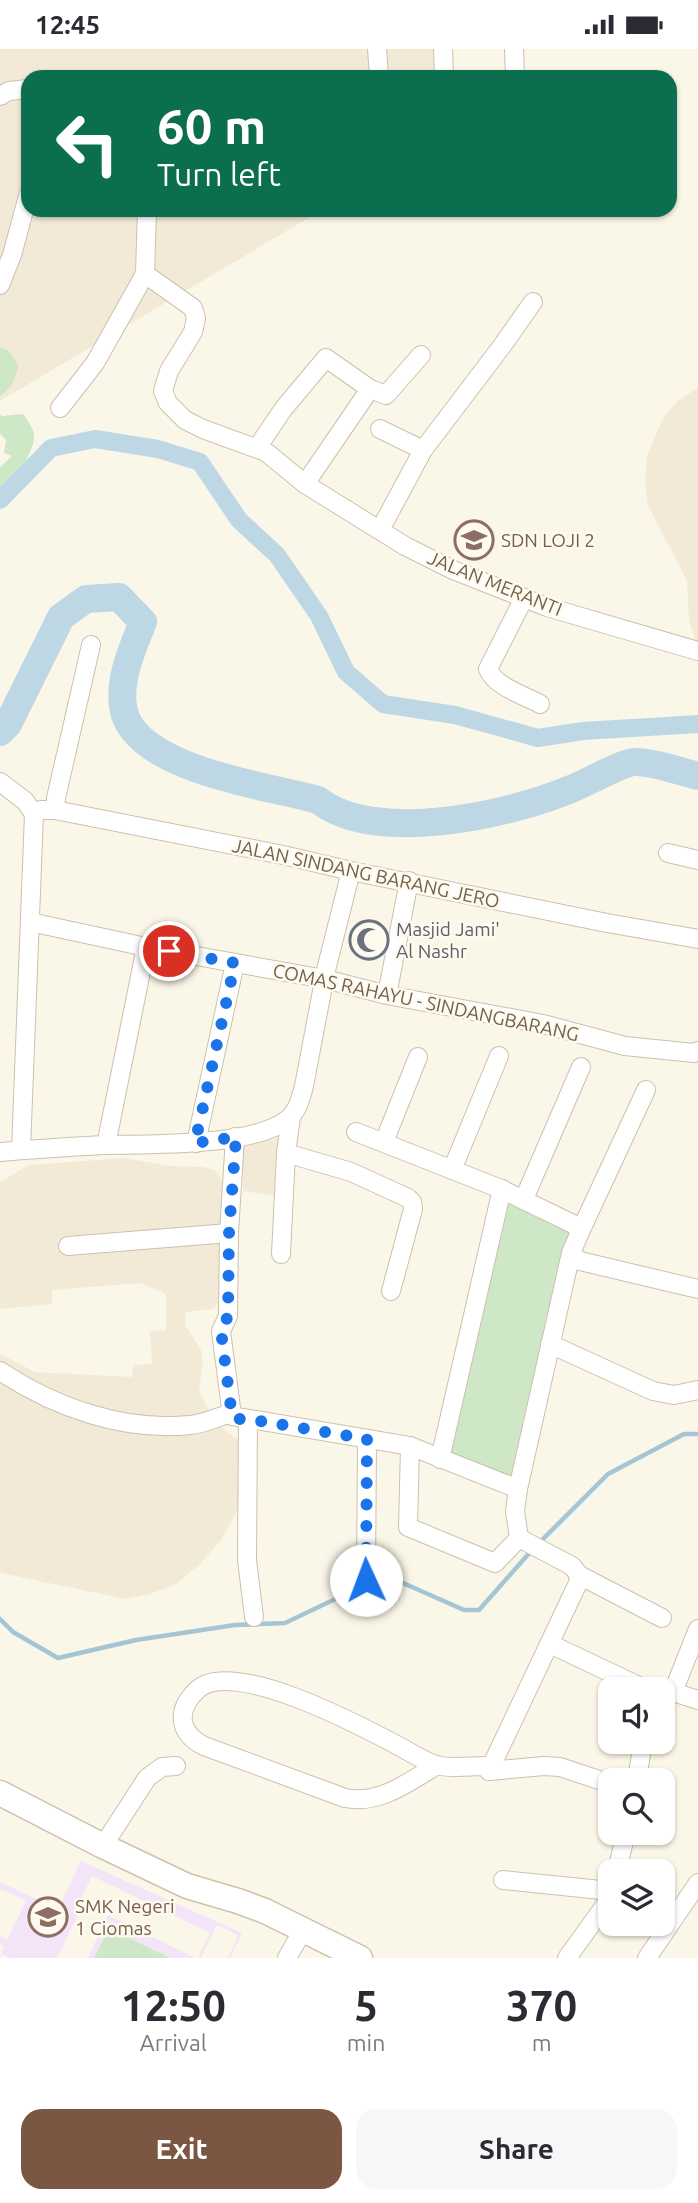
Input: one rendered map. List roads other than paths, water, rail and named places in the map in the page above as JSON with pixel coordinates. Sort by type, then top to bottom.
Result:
[{"type":"main road","points":[[0,1793],[187,1886],[238,1901],[360,1958]]},
{"type":"street","points":[[377,49],[379,70]]},
{"type":"street","points":[[443,49],[444,70]]},
{"type":"street","points":[[514,49],[515,70]]},
{"type":"street","points":[[0,96],[9,91],[21,90]]},
{"type":"street","points":[[0,285],[22,217]]},
{"type":"street","points":[[60,408],[95,363],[145,274],[147,217]]},
{"type":"street","name":"JALAN MERANTI","points":[[145,274],[193,308],[196,317],[192,332],[165,381],[164,397],[184,420],[257,448],[280,462],[287,471],[305,484],[453,570],[547,607],[698,651]]},
{"type":"street","points":[[380,530],[423,450],[533,302]]},
{"type":"street","points":[[257,448],[284,408],[326,358],[370,389],[386,395],[421,355]]},
{"type":"street","points":[[305,484],[370,389]]},
{"type":"street","points":[[380,429],[423,450]]},
{"type":"street","points":[[524,598],[488,669],[500,683],[540,703]]},
{"type":"street","points":[[55,810],[91,645]]},
{"type":"street","points":[[0,782],[24,801],[34,814],[21,1150]]},
{"type":"street","name":"JALAN SINDANG BARANG JERO","points":[[34,814],[41,810],[55,810],[595,921],[698,939]]},
{"type":"street","points":[[668,853],[698,860]]},
{"type":"street","points":[[281,1254],[286,1153],[291,1117],[304,1086],[325,979],[351,871]]},
{"type":"street","points":[[387,995],[409,881]]},
{"type":"street","name":"COMAS RAHAYU - SINDANGBARANG","points":[[30,922],[542,1024],[625,1046],[661,1051],[698,1051]]},
{"type":"street","points":[[106,1145],[146,947]]},
{"type":"street","points":[[195,1143],[235,963]]},
{"type":"street","points":[[452,1170],[499,1056]]},
{"type":"street","points":[[384,1142],[418,1057]]},
{"type":"street","points":[[524,1199],[580,1067]]},
{"type":"street","points":[[646,1090],[571,1253],[515,1511],[522,1539],[572,1566],[579,1575],[662,1618]]},
{"type":"street","points":[[0,1152],[106,1145],[195,1143],[261,1131],[291,1117]]},
{"type":"street","points":[[356,1132],[502,1189],[575,1225],[580,1232]]},
{"type":"street","points":[[236,1137],[229,1233],[228,1316],[221,1331],[240,1416],[247,1560],[254,1617]]},
{"type":"street","points":[[286,1153],[352,1172],[412,1202],[413,1209],[391,1291]]},
{"type":"street","points":[[440,1459],[502,1189]]},
{"type":"street","points":[[68,1246],[229,1233]]},
{"type":"street","points":[[571,1253],[584,1263],[698,1289]]},
{"type":"street","points":[[550,1344],[653,1391],[674,1395],[698,1390]]},
{"type":"street","points":[[0,1371],[20,1384],[82,1411],[132,1423],[193,1425],[240,1416],[410,1446],[518,1489]]},
{"type":"street","points":[[366,1580],[367,1439]]},
{"type":"street","points":[[410,1446],[408,1527],[495,1563],[522,1539]]},
{"type":"street","points":[[489,1772],[578,1583],[579,1575]]},
{"type":"street","points":[[675,1679],[698,1629]]},
{"type":"street","points":[[550,1644],[620,1677]]},
{"type":"street","points":[[437,1765],[402,1786],[373,1799],[362,1801],[345,1798],[204,1746],[188,1736],[182,1723],[183,1716],[194,1693],[207,1683],[233,1680],[244,1682],[325,1710],[437,1765],[484,1766],[489,1772]]},
{"type":"street","points":[[675,1695],[698,1700]]},
{"type":"street","points":[[103,1846],[147,1778],[162,1767],[176,1766]]},
{"type":"street","points":[[489,1772],[544,1766],[560,1767],[598,1780]]},
{"type":"street","points":[[503,1880],[598,1890]]},
{"type":"street","points":[[647,1958],[698,1883]]},
{"type":"street","points":[[567,1958],[598,1915]]},
{"type":"street","points":[[287,1958],[303,1930]]},
{"type":"waterway","points":[[0,500],[51,448],[95,439],[158,449],[200,462],[239,520],[277,555],[319,616],[346,672],[383,704],[455,715],[538,738],[583,731],[698,724]]},
{"type":"waterway","points":[[0,732],[8,724],[61,617],[86,599],[119,597],[143,622],[123,684],[123,706],[131,728],[150,745],[175,760],[237,781],[318,800],[343,814],[373,821],[407,823],[479,816],[545,799],[635,762],[698,776]]},
{"type":"waterway","points":[[538,1544],[608,1474],[684,1434],[698,1434]]},
{"type":"waterway","points":[[0,1619],[13,1632],[58,1658],[136,1640],[235,1625],[285,1623],[350,1592],[403,1583],[464,1610],[479,1610],[532,1550]]},
{"type":"place","name":"SDN LOJI 2","points":[[474,540]]},
{"type":"place","name":"Masjid Jami' Al Nashr","points":[[369,940]]},
{"type":"place","name":"SMK Negeri 1 Ciomas","points":[[48,1917]]}]
